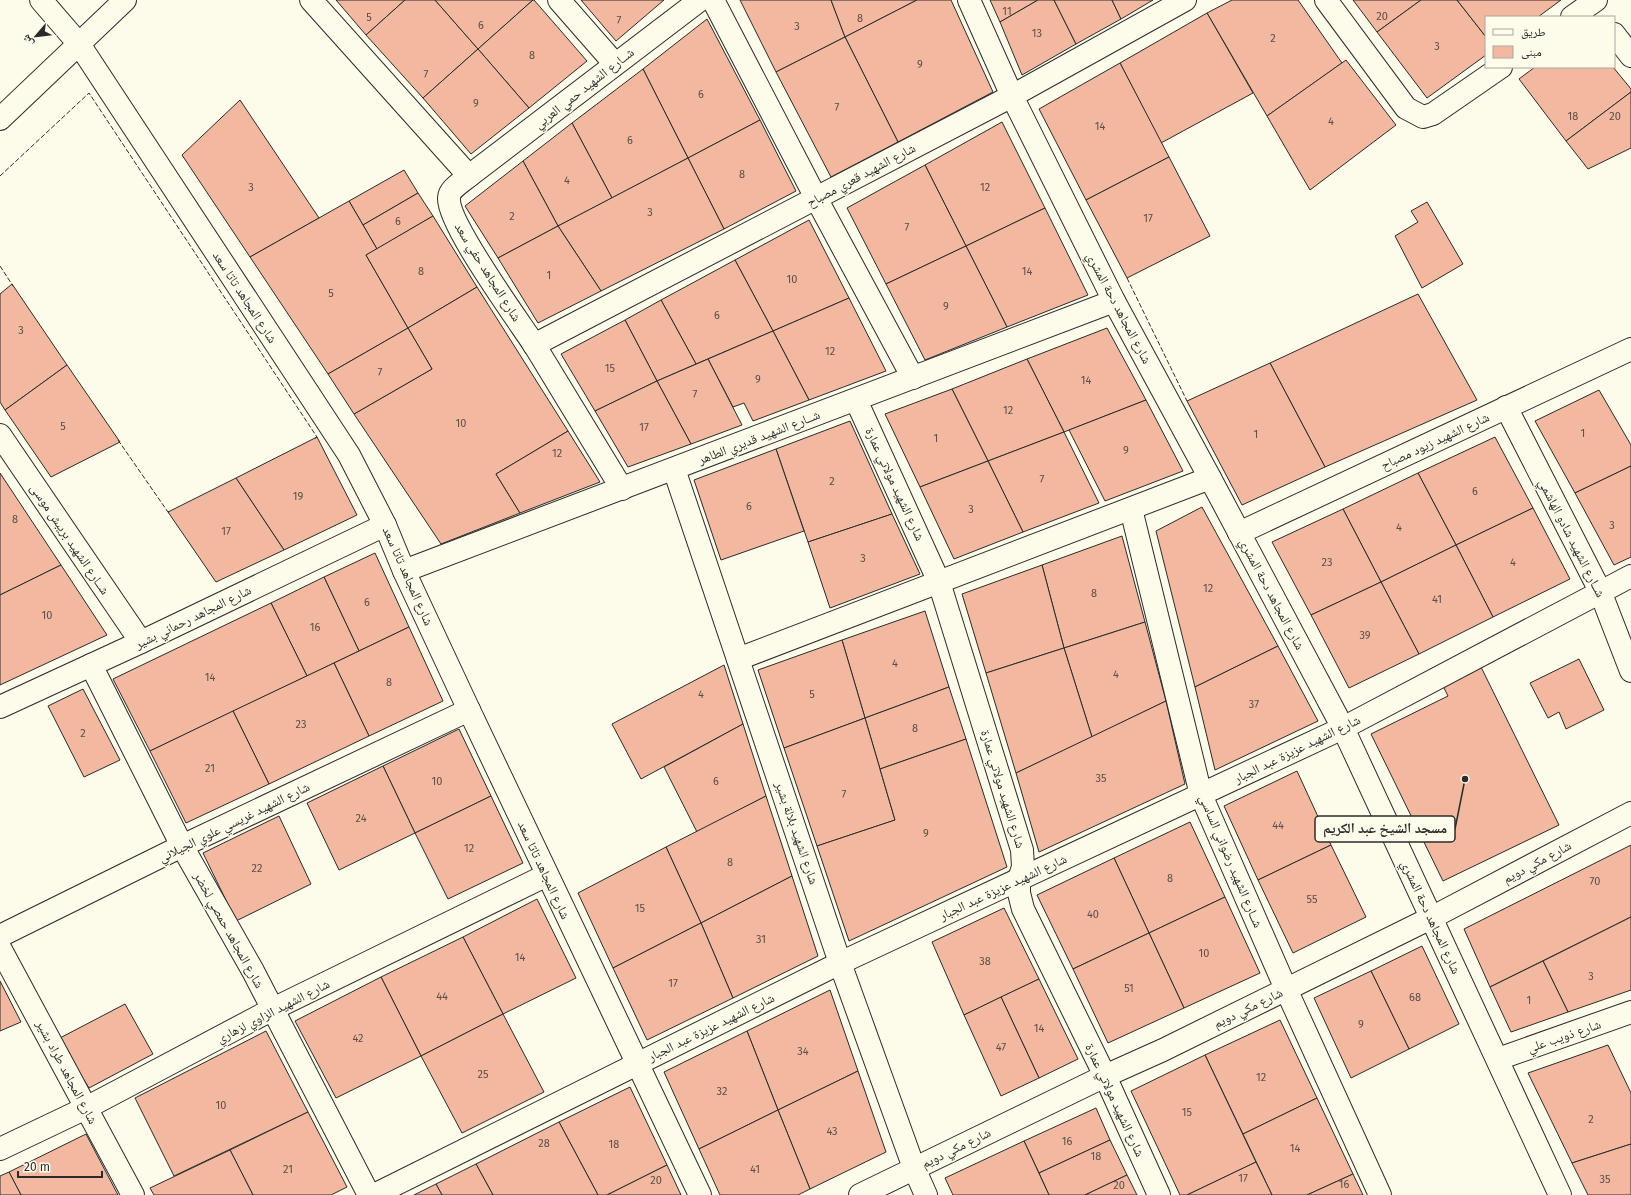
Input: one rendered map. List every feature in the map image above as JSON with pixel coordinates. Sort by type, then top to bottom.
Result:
[{"type":"street","name":"شارع المجاهد تاتا سعد","points":[[40,0],[79,44],[349,455],[385,524],[404,571],[469,710],[700,1195]]},
{"type":"street","points":[[0,119],[125,0]]},
{"type":"street","points":[[311,0],[469,176]]},
{"type":"street","points":[[559,0],[616,64]]},
{"type":"street","name":"شــارع الشهيد حمي العربي","points":[[469,176],[700,0]]},
{"type":"street","points":[[713,0],[816,198],[913,378]]},
{"type":"street","name":"شارع المجاهد دحة المشري","points":[[969,0],[1012,96],[1114,301],[1343,728],[1560,1195]]},
{"type":"street","name":"شارع الشهيد قعري مصباح","points":[[534,345],[1012,96],[1185,0]]},
{"type":"street","points":[[1326,0],[1406,108],[1423,117],[1433,114],[1499,68]]},
{"type":"street","points":[[1574,16],[1594,5]]},
{"type":"street","points":[[1615,35],[1631,56]]},
{"type":"street","name":"شارع المجاهد حفي سعد","points":[[469,176],[451,192],[448,198],[453,216],[463,236],[534,345],[622,489]]},
{"type":"street","name":"شــارع الشهيد قديري الطاهر","points":[[404,571],[1114,301]]},
{"type":"street","name":"شارع الشهيد زيود مصباح","points":[[1239,533],[1631,349]]},
{"type":"street","name":"شارع الشهيد مولاتي عمارة","points":[[856,400],[940,582],[1022,850],[1023,867],[1019,880],[1019,893],[1024,909],[1105,1076],[1159,1195]]},
{"type":"street","name":"شــارع الشهيد شادو الهاشمي","points":[[1506,408],[1600,591],[1631,671]]},
{"type":"street","name":"شــارع الشهيد بريبش موسى","points":[[0,435],[141,642]]},
{"type":"street","name":"شارع الشهيد بلالة بشير","points":[[674,469],[840,963],[914,1168],[926,1195]]},
{"type":"street","points":[[738,659],[1210,478]]},
{"type":"street","name":"شــارع الشهيد رضواني الساسي","points":[[1131,509],[1201,795],[1286,989],[1380,1195]]},
{"type":"street","name":"شارع المجاهد رحماني بشير","points":[[0,707],[141,642],[385,524]]},
{"type":"street","name":"شارع الشهيد عزيزة عبد الجبار","points":[[374,1195],[840,963],[1343,728],[1600,591],[1631,576]]},
{"type":"street","name":"شارع المجاهد حمصي لخضر","points":[[91,665],[182,846],[273,1009],[369,1195]]},
{"type":"street","name":"شارع الشهيد غريسي علوي الجيلاني","points":[[0,936],[182,846],[469,710]]},
{"type":"street","name":"شارع مكي دويم","points":[[860,1195],[1105,1076],[1163,1050],[1431,918],[1631,813]]},
{"type":"street","name":"شارع الشهيد الزاوي لزهاري","points":[[0,1149],[86,1108],[273,1009],[547,875]]},
{"type":"street","name":"شارع المجاهد طراد بشير","points":[[0,948],[133,1195]]},
{"type":"street","name":"شارع ذويب علي","points":[[1498,1059],[1631,1012]]},
{"type":"building","points":[[336,0],[405,0],[366,35]]},
{"type":"building","points":[[405,0],[435,0],[478,49],[423,98],[366,35]]},
{"type":"building","points":[[435,0],[533,0],[478,49]]},
{"type":"building","points":[[533,0],[587,61],[529,108],[478,49]]},
{"type":"building","points":[[581,0],[664,0],[616,41]]},
{"type":"building","points":[[740,0],[831,0],[845,37],[776,72]]},
{"type":"building","points":[[831,0],[917,0],[845,37]]},
{"type":"building","points":[[917,0],[951,0],[993,92],[898,142],[845,37]]},
{"type":"building","points":[[990,0],[1038,0],[1000,22]]},
{"type":"building","points":[[1038,0],[1054,0],[1076,44],[1022,75],[1000,22]]},
{"type":"building","points":[[1054,0],[1112,0],[1121,19],[1076,44]]},
{"type":"building","points":[[1112,0],[1153,0],[1121,19]]},
{"type":"building","points":[[1232,0],[1298,0],[1342,63],[1267,116],[1207,13]]},
{"type":"building","points":[[1353,0],[1421,0],[1377,32]]},
{"type":"building","points":[[1421,0],[1457,0],[1485,36],[1485,56],[1427,98],[1377,32]]},
{"type":"building","points":[[1457,0],[1561,0],[1539,16],[1485,16],[1485,36]]},
{"type":"building","points":[[1207,13],[1253,93],[1161,143],[1120,63]]},
{"type":"building","points":[[707,19],[760,120],[688,158],[643,69]]},
{"type":"building","points":[[845,37],[898,142],[831,177],[776,72]]},
{"type":"building","points":[[478,49],[529,108],[471,154],[423,98]]},
{"type":"building","points":[[1346,60],[1396,125],[1310,190],[1267,116]]},
{"type":"building","points":[[1120,63],[1169,157],[1086,200],[1039,109]]},
{"type":"building","points":[[1534,68],[1614,68],[1631,89],[1631,92],[1566,141],[1519,79]]},
{"type":"building","points":[[643,69],[688,158],[612,198],[572,123]]},
{"type":"building","points":[[1631,92],[1631,148],[1588,169],[1566,141]]},
{"type":"building","points":[[240,100],[319,218],[250,257],[182,155]]},
{"type":"building","points":[[760,120],[796,191],[724,229],[688,158]]},
{"type":"building","points":[[1002,122],[1045,208],[966,246],[925,165]]},
{"type":"building","points":[[572,123],[612,198],[558,226],[523,161]]},
{"type":"building","points":[[1169,157],[1210,236],[1127,278],[1086,200]]},
{"type":"building","points":[[688,158],[724,229],[601,291],[558,226]]},
{"type":"building","points":[[523,161],[558,226],[498,258],[465,206]]},
{"type":"building","points":[[925,165],[966,246],[886,284],[847,208]]},
{"type":"building","points":[[404,170],[418,193],[363,225],[349,201]]},
{"type":"building","points":[[418,193],[433,216],[377,249],[363,225]]},
{"type":"building","points":[[349,201],[377,249],[366,255],[408,328],[328,374],[250,257]]},
{"type":"building","points":[[1427,202],[1463,264],[1422,288],[1395,236],[1418,222],[1411,211]]},
{"type":"building","points":[[1045,208],[1088,295],[1007,327],[966,246]]},
{"type":"building","points":[[433,216],[477,287],[408,328],[366,255]]},
{"type":"building","points":[[809,220],[849,298],[773,331],[735,260]]},
{"type":"building","points":[[558,226],[601,291],[538,323],[498,258]]},
{"type":"building","points":[[966,246],[1007,327],[925,360],[886,284]]},
{"type":"building","points":[[735,260],[773,331],[696,364],[661,300]]},
{"type":"building","points":[[12,284],[67,365],[5,410],[0,402],[0,294]]},
{"type":"building","points":[[477,287],[568,431],[496,474],[520,513],[441,544],[354,414],[432,369],[408,328]]},
{"type":"building","points":[[1418,294],[1477,400],[1325,467],[1270,363]]},
{"type":"building","points":[[849,298],[886,371],[809,400],[773,331]]},
{"type":"building","points":[[661,300],[696,364],[657,381],[625,320]]},
{"type":"building","points":[[625,320],[657,381],[595,411],[561,354]]},
{"type":"building","points":[[408,328],[432,369],[354,414],[328,374]]},
{"type":"building","points":[[1107,328],[1146,400],[1064,432],[1027,359]]},
{"type":"building","points":[[773,331],[809,400],[753,421],[744,403],[733,407],[708,359]]},
{"type":"building","points":[[708,359],[742,425],[691,444],[657,381]]},
{"type":"building","points":[[1027,359],[1064,432],[988,461],[952,389]]},
{"type":"building","points":[[1270,363],[1325,467],[1242,505],[1187,401]]},
{"type":"building","points":[[67,365],[120,442],[51,477],[5,410]]},
{"type":"building","points":[[657,381],[691,444],[628,467],[595,411]]},
{"type":"building","points":[[952,389],[988,461],[920,487],[885,414]]},
{"type":"building","points":[[1599,390],[1631,445],[1631,466],[1575,493],[1535,421]]},
{"type":"building","points":[[1146,400],[1183,471],[1105,501],[1069,430]]},
{"type":"building","points":[[850,421],[892,514],[808,542],[776,449]]},
{"type":"building","points":[[568,431],[600,482],[520,513],[496,474]]},
{"type":"building","points":[[1064,432],[1099,503],[1023,532],[988,461]]},
{"type":"building","points":[[317,437],[357,515],[284,550],[236,478]]},
{"type":"building","points":[[1495,437],[1533,508],[1456,545],[1418,473]]},
{"type":"building","points":[[776,449],[804,531],[721,560],[694,480]]},
{"type":"building","points":[[988,461],[1023,532],[954,559],[920,487]]},
{"type":"building","points":[[1631,466],[1631,557],[1614,565],[1575,493]]},
{"type":"building","points":[[0,473],[61,565],[0,595]]},
{"type":"building","points":[[1418,473],[1456,545],[1381,582],[1343,509]]},
{"type":"building","points":[[236,478],[284,550],[216,582],[168,512]]},
{"type":"building","points":[[1202,507],[1278,646],[1195,687],[1156,531]]},
{"type":"building","points":[[1533,508],[1570,579],[1493,617],[1456,545]]},
{"type":"building","points":[[1343,509],[1381,582],[1311,615],[1272,542]]},
{"type":"building","points":[[892,514],[920,574],[830,608],[808,542]]},
{"type":"building","points":[[1122,536],[1145,622],[1064,648],[1042,565]]},
{"type":"building","points":[[1456,545],[1493,617],[1419,654],[1381,582]]},
{"type":"building","points":[[375,553],[409,627],[359,651],[324,577]]},
{"type":"building","points":[[61,565],[107,635],[0,685],[0,595]]},
{"type":"building","points":[[1042,565],[1064,648],[986,673],[962,594]]},
{"type":"building","points":[[324,577],[359,651],[307,676],[271,603]]},
{"type":"building","points":[[1381,582],[1419,654],[1349,688],[1311,615]]},
{"type":"building","points":[[271,603],[307,676],[150,751],[113,679]]},
{"type":"building","points":[[925,611],[949,687],[865,718],[842,640]]},
{"type":"building","points":[[1145,622],[1166,701],[1092,737],[1064,648]]},
{"type":"building","points":[[409,627],[443,701],[369,736],[334,663]]},
{"type":"building","points":[[842,640],[865,718],[784,748],[758,670]]},
{"type":"building","points":[[1278,646],[1318,721],[1215,770],[1195,687]]},
{"type":"building","points":[[1064,648],[1092,737],[1016,773],[986,673]]},
{"type":"building","points":[[1579,659],[1604,710],[1566,729],[1559,712],[1548,718],[1530,683]]},
{"type":"building","points":[[334,663],[369,736],[269,784],[233,711]]},
{"type":"building","points":[[724,665],[743,724],[641,779],[612,724]]},
{"type":"building","points":[[1481,667],[1559,825],[1443,881],[1371,734],[1448,696],[1443,686]]},
{"type":"building","points":[[949,687],[966,739],[880,769],[865,718]]},
{"type":"building","points":[[83,689],[120,760],[84,777],[48,706]]},
{"type":"building","points":[[1166,701],[1185,784],[1039,852],[1016,773]]},
{"type":"building","points":[[233,711],[269,784],[186,823],[150,751]]},
{"type":"building","points":[[865,718],[895,820],[817,846],[784,748]]},
{"type":"building","points":[[743,724],[766,796],[697,832],[664,767]]},
{"type":"building","points":[[459,729],[491,796],[415,833],[383,766]]},
{"type":"building","points":[[966,739],[1007,867],[849,941],[817,846],[895,820],[880,769]]},
{"type":"building","points":[[383,766],[415,833],[339,870],[307,803]]},
{"type":"building","points":[[1297,771],[1331,845],[1258,880],[1224,806]]},
{"type":"building","points":[[491,796],[523,863],[448,899],[415,833]]},
{"type":"building","points":[[766,796],[792,876],[701,923],[666,847]]},
{"type":"building","points":[[279,816],[311,884],[236,921],[203,853]]},
{"type":"building","points":[[1190,822],[1225,897],[1149,933],[1114,858]]},
{"type":"building","points":[[1331,845],[1366,917],[1293,953],[1258,880]]},
{"type":"building","points":[[1631,845],[1631,917],[1490,987],[1464,929]]},
{"type":"building","points":[[666,847],[701,923],[613,968],[578,893]]},
{"type":"building","points":[[1114,858],[1149,933],[1073,969],[1037,895]]},
{"type":"building","points":[[792,876],[818,956],[733,998],[701,923]]},
{"type":"building","points":[[1225,897],[1260,973],[1184,1008],[1149,933]]},
{"type":"building","points":[[537,899],[576,978],[503,1014],[463,937]]},
{"type":"building","points":[[1004,908],[1039,979],[964,1015],[932,942]]},
{"type":"building","points":[[1631,917],[1631,990],[1568,1012],[1543,961]]},
{"type":"building","points":[[701,923],[733,998],[647,1040],[613,968]]},
{"type":"building","points":[[1149,933],[1184,1008],[1108,1043],[1073,969]]},
{"type":"building","points":[[463,937],[503,1014],[421,1056],[381,977]]},
{"type":"building","points":[[1422,946],[1459,1024],[1409,1049],[1371,971]]},
{"type":"building","points":[[1543,961],[1568,1012],[1511,1032],[1490,987]]},
{"type":"building","points":[[1371,971],[1409,1049],[1351,1078],[1314,998]]},
{"type":"building","points":[[381,977],[421,1056],[336,1098],[295,1021]]},
{"type":"building","points":[[1039,979],[1078,1059],[1039,1078],[1001,997]]},
{"type":"building","points":[[0,981],[21,1022],[0,1031]]},
{"type":"building","points":[[830,990],[858,1071],[778,1110],[747,1031]]},
{"type":"building","points":[[1001,997],[1039,1078],[1001,1096],[964,1015]]},
{"type":"building","points":[[125,1004],[153,1054],[89,1088],[58,1039]]},
{"type":"building","points":[[503,1014],[544,1092],[462,1133],[421,1056]]},
{"type":"building","points":[[1280,1020],[1317,1098],[1243,1134],[1205,1055]]},
{"type":"building","points":[[266,1031],[308,1112],[174,1176],[135,1098]]},
{"type":"building","points":[[747,1031],[778,1110],[699,1149],[664,1072]]},
{"type":"building","points":[[1608,1045],[1631,1093],[1631,1144],[1572,1163],[1528,1073]]},
{"type":"building","points":[[1205,1055],[1256,1162],[1187,1195],[1180,1195],[1131,1091]]},
{"type":"building","points":[[858,1071],[886,1152],[810,1189],[778,1110]]},
{"type":"building","points":[[630,1087],[667,1165],[607,1195],[598,1195],[559,1122]]},
{"type":"building","points":[[1317,1098],[1353,1174],[1307,1195],[1272,1195],[1243,1134]]},
{"type":"building","points":[[1096,1108],[1110,1140],[1039,1173],[1024,1141]]},
{"type":"building","points":[[778,1110],[810,1189],[798,1195],[720,1195],[699,1149]]},
{"type":"building","points":[[308,1112],[347,1187],[331,1195],[253,1195],[230,1150]]},
{"type":"building","points":[[559,1122],[598,1195],[493,1195],[476,1164]]},
{"type":"building","points":[[86,1134],[118,1195],[21,1195],[9,1172]]},
{"type":"building","points":[[1110,1140],[1127,1175],[1085,1195],[1049,1195],[1039,1173]]},
{"type":"building","points":[[1024,1141],[1049,1195],[953,1195],[945,1178]]},
{"type":"building","points":[[1631,1144],[1631,1195],[1588,1195],[1572,1163]]},
{"type":"building","points":[[230,1150],[253,1195],[154,1195],[150,1188]]},
{"type":"building","points":[[1256,1162],[1272,1195],[1187,1195]]},
{"type":"building","points":[[476,1164],[493,1195],[442,1195],[436,1184]]},
{"type":"building","points":[[667,1165],[681,1195],[607,1195]]},
{"type":"building","points":[[9,1172],[21,1195],[0,1195],[0,1176]]},
{"type":"building","points":[[1353,1174],[1363,1195],[1307,1195]]},
{"type":"building","points":[[1127,1175],[1137,1195],[1085,1195]]},
{"type":"building","points":[[436,1184],[442,1195],[414,1195]]},
{"type":"fence","points":[[0,176],[89,93],[317,437],[314,439]]},
{"type":"fence","points":[[0,266],[13,286]]},
{"type":"fence","points":[[1127,278],[1187,401]]},
{"type":"fence","points":[[118,440],[168,512],[170,512]]},
{"type":"place","name":"مسجد الشيخ عبد الكريم","points":[[1465,779]]}]
